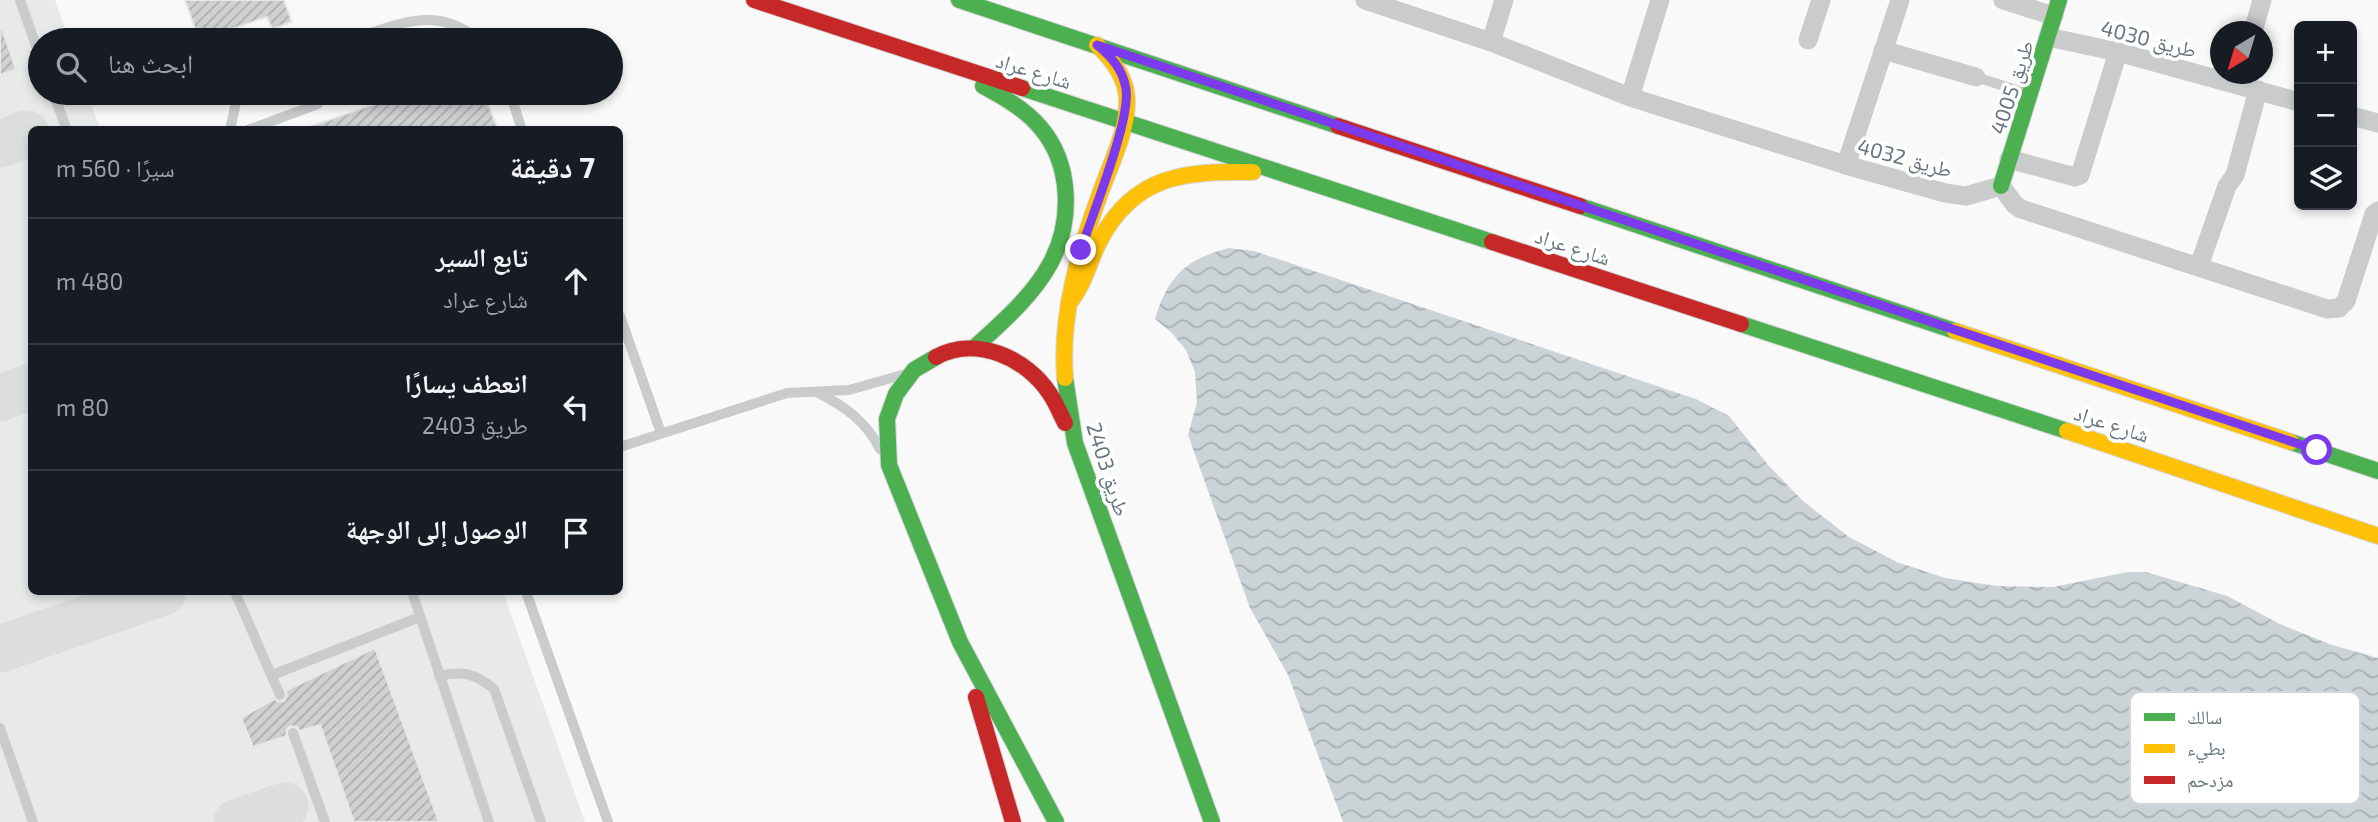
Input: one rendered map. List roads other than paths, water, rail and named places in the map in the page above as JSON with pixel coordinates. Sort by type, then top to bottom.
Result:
[{"type":"main road","name":"شارع عراد","points":[[754,0],[2185,470],[2378,536]]},
{"type":"main road","name":"شارع عراد","points":[[960,0],[2378,471]]},
{"type":"main road","name":"طريق 4005","points":[[2001,186],[2056,8]]},
{"type":"main road","name":"طريق 2403","points":[[1097,45],[1112,60],[1123,78],[1127,106],[1081,250],[1069,303],[1064,343],[1066,392],[1075,443],[1212,822]]},
{"type":"main road","points":[[927,58],[987,88],[1017,107],[1040,127],[1061,167],[1066,192],[1065,218],[1060,242],[1049,265],[1026,295],[974,348]]},
{"type":"main road","points":[[1069,303],[1083,286],[1100,241],[1113,219],[1133,197],[1159,180],[1184,173],[1281,173]]},
{"type":"main road","points":[[1013,822],[960,642],[888,465],[887,419],[896,394],[914,370],[944,353],[974,348],[1004,354],[1028,369],[1050,393],[1075,443]]},
{"type":"main road","points":[[2317,450],[2378,455]]},
{"type":"main road","points":[[960,642],[1056,822]]},
{"type":"street","name":"طريق 4032","points":[[1366,0],[1491,42],[1630,97],[1846,165],[1944,193],[1966,196],[2001,186]]},
{"type":"street","points":[[1491,42],[1504,0]]},
{"type":"street","points":[[1630,97],[1660,0]]},
{"type":"street","points":[[1808,40],[1821,0]]},
{"type":"street","points":[[1846,165],[1900,0]]},
{"type":"street","points":[[2003,0],[2056,8]]},
{"type":"street","points":[[2256,21],[2262,0]]},
{"type":"street","name":"طريق 4030","points":[[2048,37],[2210,72]]},
{"type":"street","points":[[1884,50],[1976,77]]},
{"type":"street","points":[[2010,159],[2074,177],[2080,176],[2118,52]]},
{"type":"street","name":"طريق 4030","points":[[2248,84],[2258,90],[2294,101]]},
{"type":"street","points":[[2199,266],[2227,186],[2235,175],[2258,90]]},
{"type":"street","points":[[2357,118],[2378,124]]},
{"type":"street","points":[[2001,186],[2021,209],[2327,309],[2339,308],[2346,301],[2376,213]]},
{"type":"lane","points":[[20,0],[30,28]]},
{"type":"lane","points":[[387,28],[419,18],[440,20],[465,28]]},
{"type":"lane","points":[[1976,77],[2030,95]]},
{"type":"lane","points":[[57,105],[65,126]]},
{"type":"lane","points":[[231,126],[236,105]]},
{"type":"lane","points":[[259,126],[315,105]]},
{"type":"lane","points":[[514,105],[521,126]]},
{"type":"lane","points":[[623,325],[661,433]]},
{"type":"lane","points":[[623,446],[787,393],[857,388],[887,381],[914,370]]},
{"type":"lane","points":[[814,390],[856,416],[875,439],[888,465]]},
{"type":"lane","points":[[235,595],[280,695]]},
{"type":"lane","points":[[413,595],[489,822]]},
{"type":"lane","points":[[527,595],[608,822]]},
{"type":"lane","points":[[272,675],[420,617]]},
{"type":"lane","points":[[439,676],[453,672],[468,673],[483,679],[494,689],[541,822]]},
{"type":"lane","points":[[0,729],[33,822]]},
{"type":"lane","points":[[293,733],[324,822]]},
{"type":"water","points":[[1229,248],[1254,251],[1696,399],[1729,416],[1768,465],[1803,501],[1849,537],[1897,562],[1945,578],[1997,586],[2053,587],[2128,572],[2146,572],[2227,596],[2280,624],[2332,645],[2378,658],[2378,822],[1343,822],[1288,675],[1250,608],[1188,435],[1197,402],[1195,372],[1186,350],[1171,332],[1155,319],[1173,281],[1190,264]]}]
